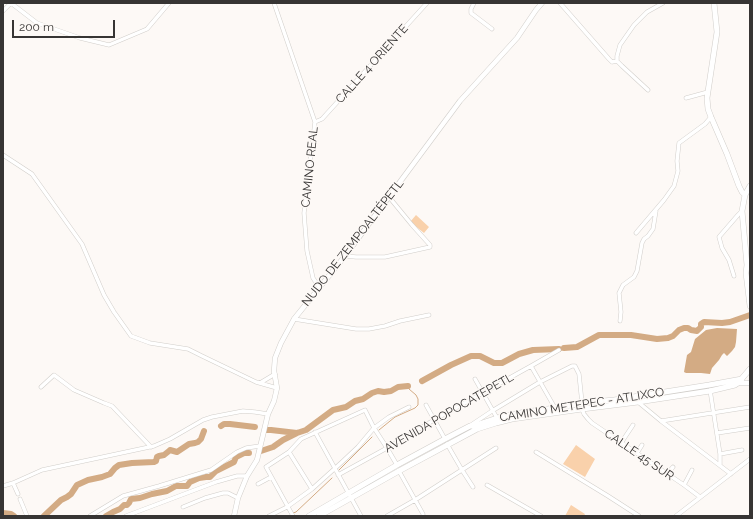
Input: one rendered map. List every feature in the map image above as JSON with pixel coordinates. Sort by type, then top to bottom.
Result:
[{"type":"main road","points":[[714,3],[717,32],[707,98],[708,109],[739,186],[745,195]]},
{"type":"main road","points":[[750,186],[745,195],[742,212],[750,305]]},
{"type":"main road","points":[[738,380],[750,369]]},
{"type":"main road","name":"CAMINO METEPEC - ATLIXCO","points":[[309,516],[350,495],[396,465],[446,441],[470,426],[525,412],[710,388],[738,380]]},
{"type":"main road","points":[[319,516],[350,495],[399,471],[446,441],[496,422],[582,404],[638,402],[669,394]]},
{"type":"street","points":[[3,11],[11,3],[37,23],[80,38],[109,45],[147,28],[170,3]]},
{"type":"street","name":"CAMINO REAL","points":[[274,3],[315,122],[304,213],[307,252],[313,278],[319,288]]},
{"type":"street","name":"CALLE 4 ORIENTE","points":[[315,122],[322,119],[427,3]]},
{"type":"street","points":[[474,3],[471,13],[492,29]]},
{"type":"street","name":"NUDO DE ZEMPOALTÉPETL","points":[[234,516],[238,498],[257,460],[268,414],[274,400],[277,388],[275,358],[294,319],[345,256],[460,102],[517,38],[542,3]]},
{"type":"street","points":[[560,3],[609,59],[612,62],[617,61]]},
{"type":"street","points":[[648,90],[617,61],[616,56],[620,45],[634,24],[647,12],[664,3]]},
{"type":"street","points":[[686,98],[708,92]]},
{"type":"street","points":[[636,232],[656,210],[674,186],[678,171],[677,161],[679,143],[705,124],[710,117]]},
{"type":"street","points":[[3,155],[32,174],[82,244],[104,295],[131,336],[150,343],[188,349],[260,383],[277,388]]},
{"type":"street","points":[[745,195],[750,198]]},
{"type":"street","points":[[345,256],[385,257],[430,247],[430,245],[389,197]]},
{"type":"street","points":[[620,321],[619,293],[623,285],[634,277],[637,271],[644,238],[654,229],[656,210]]},
{"type":"street","points":[[734,276],[719,237],[738,214],[742,212]]},
{"type":"street","points":[[294,319],[356,329],[369,329],[429,315]]},
{"type":"street","name":"AVENIDA POPOCATEPETL","points":[[338,475],[560,350]]},
{"type":"street","points":[[531,366],[555,408]]},
{"type":"street","points":[[470,426],[540,382],[572,366],[575,366],[579,374],[582,404]]},
{"type":"street","points":[[260,383],[275,374]]},
{"type":"street","points":[[41,388],[54,375],[74,390],[112,406],[151,447]]},
{"type":"street","points":[[475,379],[497,418]]},
{"type":"street","points":[[738,380],[750,383]]},
{"type":"street","points":[[710,388],[720,454],[720,465]]},
{"type":"street","points":[[638,402],[731,474]]},
{"type":"street","name":"CALLE 45 SUR","points":[[582,404],[584,414],[588,420],[700,497]]},
{"type":"street","points":[[426,405],[462,470],[473,486]]},
{"type":"street","points":[[269,516],[287,507],[312,489],[358,447],[374,428],[389,417],[409,407]]},
{"type":"street","points":[[661,421],[750,407]]},
{"type":"street","points":[[293,516],[266,467],[289,452],[301,439],[315,432],[365,410],[396,465]]},
{"type":"street","points":[[3,486],[42,470],[151,447],[170,439],[203,420],[212,417],[243,411],[268,414]]},
{"type":"street","points":[[621,443],[633,425]]},
{"type":"street","points":[[717,434],[750,428]]},
{"type":"street","points":[[315,432],[361,516]]},
{"type":"street","points":[[637,453],[642,445]]},
{"type":"street","points":[[90,516],[123,496],[211,470],[237,452],[246,448],[260,446]]},
{"type":"street","points":[[387,516],[415,500],[496,448]]},
{"type":"street","points":[[720,454],[742,450]]},
{"type":"street","points":[[289,452],[312,489]]},
{"type":"street","points":[[536,452],[639,516]]},
{"type":"street","points":[[676,516],[750,459]]},
{"type":"street","points":[[667,474],[673,467]]},
{"type":"street","points":[[684,485],[692,470]]},
{"type":"street","points":[[399,471],[423,514]]},
{"type":"street","points":[[126,516],[216,482],[237,476],[248,476]]},
{"type":"street","points":[[258,484],[271,477]]},
{"type":"street","points":[[13,483],[18,494]]},
{"type":"street","points":[[487,485],[541,516]]},
{"type":"street","points":[[201,488],[205,498]]},
{"type":"street","points":[[183,507],[205,498],[223,493],[228,493],[238,498]]},
{"type":"street","points":[[20,499],[27,516]]},
{"type":"shaded area","points":[[416,215],[429,227],[424,233],[410,222]]},
{"type":"shaded area","points":[[717,328],[737,329],[735,347],[732,351],[727,356],[724,353],[722,355],[712,368],[710,374],[684,372],[687,355],[691,352],[695,339],[706,330]]},
{"type":"shaded area","points":[[576,445],[595,459],[585,477],[563,464]]},
{"type":"shaded area","points":[[571,505],[585,514],[584,516],[565,516]]},
{"type":"waterway","points":[[564,348],[577,347],[599,335],[631,335],[657,339],[668,338],[684,328],[697,331],[704,322],[730,322],[750,315]]},
{"type":"waterway","points":[[422,381],[471,356],[480,356],[494,363],[502,363],[519,354],[533,350],[559,349]]},
{"type":"waterway","points":[[379,430],[395,417],[415,408],[418,405],[416,395],[409,389],[408,386]]},
{"type":"waterway","points":[[266,430],[297,433],[306,430],[333,410],[346,407],[372,393],[378,391],[391,391],[398,387],[408,386]]},
{"type":"waterway","points":[[221,426],[224,424],[230,424],[255,427]]},
{"type":"waterway","points":[[44,516],[61,500],[71,494],[77,485],[88,480],[110,474],[119,465],[154,462],[156,461],[157,457],[164,455],[170,450],[177,452],[189,444],[198,442],[204,431]]},
{"type":"waterway","points":[[261,451],[273,447],[297,433]]},
{"type":"waterway","points":[[339,470],[372,437]]},
{"type":"waterway","points":[[106,516],[120,509],[124,505],[127,505],[131,499],[167,491],[176,486],[187,486],[190,482],[199,478],[210,477],[216,471],[234,462],[236,457],[244,453],[249,453]]},
{"type":"waterway","points":[[293,513],[296,512],[332,478]]},
{"type":"waterway","points":[[3,513],[14,516]]}]
